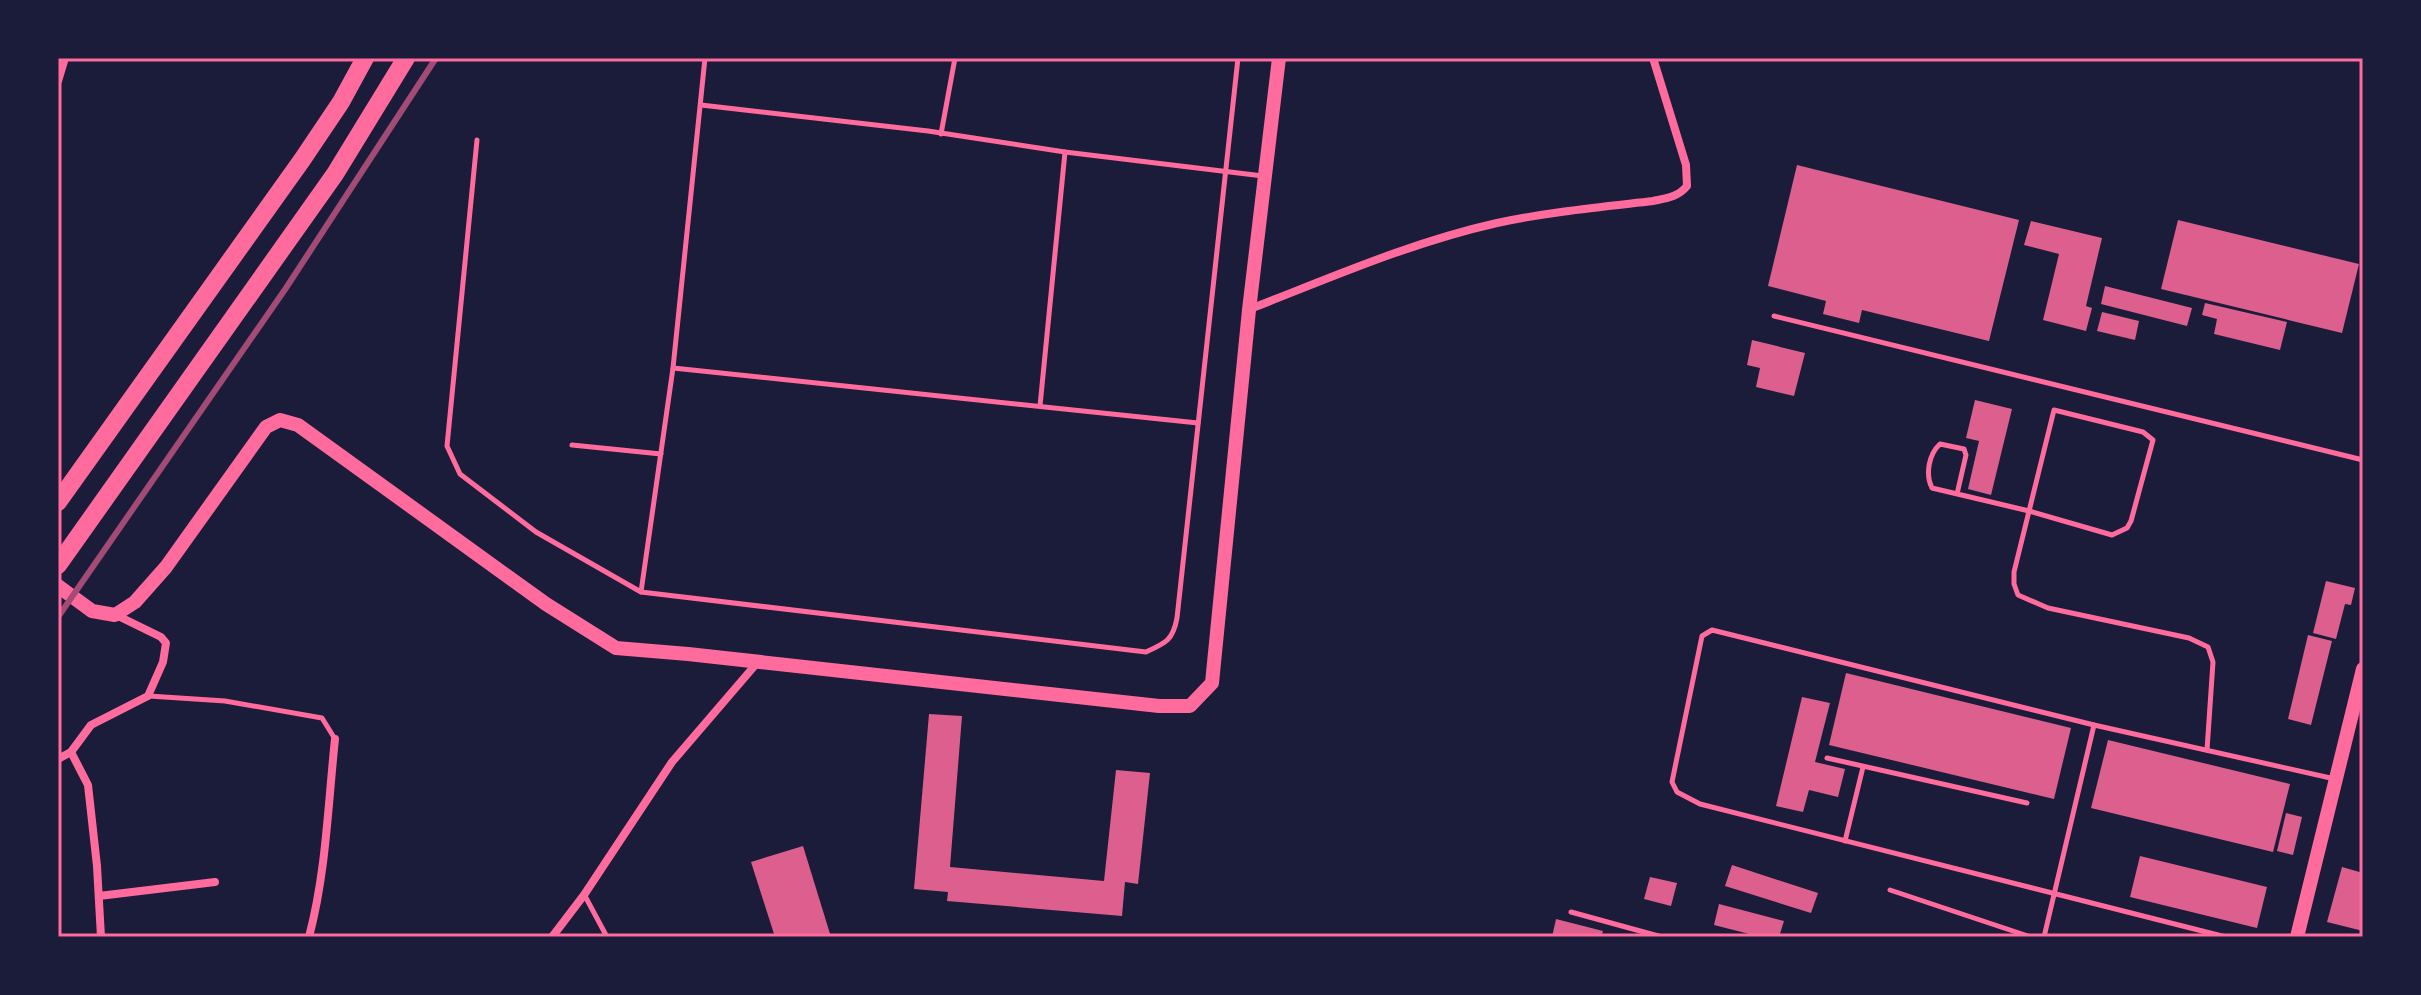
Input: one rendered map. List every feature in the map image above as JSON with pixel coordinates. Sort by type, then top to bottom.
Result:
[{"type":"highway","points":[[58,502],[64,482],[302,160],[341,102],[365,58]]},
{"type":"highway","points":[[58,565],[335,174],[406,58]]},
{"type":"street","points":[[58,81],[65,58]]},
{"type":"street","points":[[115,615],[135,602],[166,567],[266,427],[280,420],[298,425],[546,604],[616,648],[1159,706],[1190,706],[1212,683],[1249,310],[1279,58]]},
{"type":"street","points":[[1249,310],[1345,272],[1456,234],[1535,216],[1653,201],[1681,193],[1687,186],[1686,165],[1653,58]]},
{"type":"street","points":[[58,586],[92,611],[115,615],[161,637],[166,643],[163,662],[148,696],[91,725],[71,752],[58,759]]},
{"type":"street","points":[[552,937],[584,895],[672,762],[757,662]]},
{"type":"street","points":[[2297,937],[2363,669]]},
{"type":"street","points":[[309,937],[326,833],[335,739]]},
{"type":"street","points":[[71,752],[88,785],[101,937]]},
{"type":"street","points":[[99,896],[215,882]]},
{"type":"lane","points":[[641,592],[673,368],[705,58]]},
{"type":"lane","points":[[941,134],[955,58]]},
{"type":"lane","points":[[477,140],[447,446],[460,474],[536,532],[641,592],[1146,652],[1164,644],[1174,632],[1238,58]]},
{"type":"lane","points":[[701,105],[1266,177]]},
{"type":"lane","points":[[1040,406],[1065,152]]},
{"type":"lane","points":[[1774,316],[2363,460]]},
{"type":"lane","points":[[673,368],[1198,423]]},
{"type":"lane","points":[[1957,494],[1966,455],[1964,449],[1940,444],[1935,448],[1927,474],[1932,488],[1957,494],[2029,511],[2112,535],[2122,531],[2131,521],[2153,440],[2143,432],[2054,410],[2029,511],[2014,572],[2014,584],[2018,595],[2048,608],[2189,638],[2208,647],[2213,662],[2207,750]]},
{"type":"lane","points":[[572,445],[661,454]]},
{"type":"lane","points":[[2226,937],[1700,804],[1677,792],[1672,782],[1702,636],[1712,630],[2094,725],[2336,779]]},
{"type":"lane","points":[[148,696],[225,701],[322,718],[335,739]]},
{"type":"lane","points":[[2044,937],[2094,725]]},
{"type":"lane","points":[[1827,758],[2027,803]]},
{"type":"lane","points":[[1845,841],[1863,767]]},
{"type":"lane","points":[[1890,890],[2031,937]]},
{"type":"lane","points":[[584,895],[607,937]]},
{"type":"lane","points":[[1571,912],[1662,937]]},
{"type":"building","points":[[1797,165],[2019,220],[1989,341],[1862,310],[1859,323],[1823,314],[1826,301],[1768,286]]},
{"type":"building","points":[[2178,220],[2359,264],[2342,333],[2161,289]]},
{"type":"building","points":[[2031,221],[2102,238],[2086,306],[2092,308],[2086,331],[2043,320],[2059,254],[2024,245]]},
{"type":"building","points":[[2105,286],[2192,308],[2187,326],[2101,304]]},
{"type":"building","points":[[2205,303],[2287,322],[2280,350],[2214,334],[2217,319],[2202,315]]},
{"type":"building","points":[[2102,312],[2139,321],[2135,340],[2097,331]]},
{"type":"building","points":[[1752,340],[1805,353],[1794,396],[1756,387],[1760,368],[1747,365]]},
{"type":"building","points":[[1975,400],[2012,409],[1991,495],[1968,489],[1979,441],[1966,438]]},
{"type":"building","points":[[2326,581],[2355,588],[2351,605],[2345,604],[2336,639],[2313,633]]},
{"type":"building","points":[[2308,635],[2332,641],[2311,725],[2288,719]]},
{"type":"building","points":[[1846,673],[2071,728],[2054,799],[1829,745]]},
{"type":"building","points":[[1802,697],[1830,703],[1815,762],[1845,769],[1838,797],[1809,790],[1803,812],[1776,806]]},
{"type":"building","points":[[929,714],[962,716],[950,867],[1104,881],[1116,770],[1150,773],[1138,884],[1125,882],[1122,916],[947,901],[948,892],[914,889]]},
{"type":"building","points":[[2108,740],[2290,784],[2273,852],[2091,808]]},
{"type":"building","points":[[2286,813],[2302,817],[2293,855],[2277,851]]},
{"type":"building","points":[[803,846],[831,937],[775,937],[751,862]]},
{"type":"building","points":[[2140,856],[2267,887],[2257,928],[2130,897]]},
{"type":"building","points":[[1732,865],[1818,893],[1811,913],[1725,886]]},
{"type":"building","points":[[2342,867],[2363,873],[2363,931],[2327,922]]},
{"type":"building","points":[[1650,877],[1677,883],[1671,906],[1644,899]]},
{"type":"building","points":[[1719,904],[1784,921],[1779,937],[1761,937],[1714,925]]},
{"type":"building","points":[[1556,919],[1603,931],[1601,937],[1552,937]]},
{"type":"railway","points":[[58,617],[286,288],[436,58]]}]
